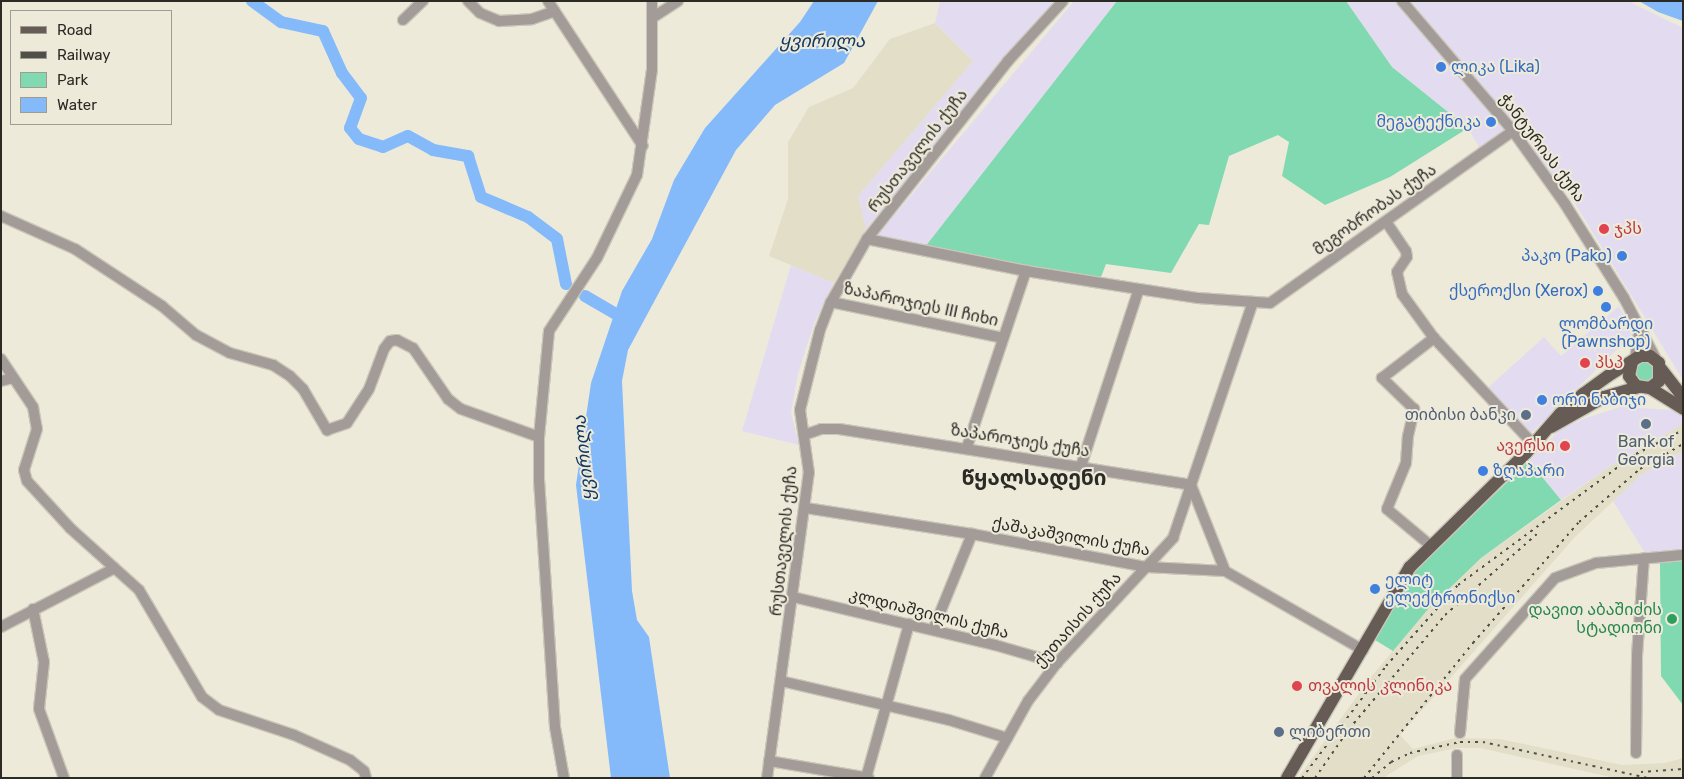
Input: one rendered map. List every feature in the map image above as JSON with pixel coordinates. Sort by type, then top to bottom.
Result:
[{"type":"main road","points":[[1287,778],[1363,650],[1405,574],[1430,545],[1534,445],[1560,414],[1608,376],[1633,360],[1646,356],[1659,365],[1683,397]]},
{"type":"main road","points":[[1633,360],[1629,376],[1644,388],[1683,409]]},
{"type":"main road","points":[[1549,428],[1612,394],[1644,388],[1659,380],[1659,365]]},
{"type":"main road","points":[[1608,376],[1615,381],[1612,394]]},
{"type":"street","points":[[404,20],[423,1]]},
{"type":"street","points":[[468,1],[480,13],[499,21],[532,19],[555,11]]},
{"type":"street","points":[[548,1],[643,146]]},
{"type":"street","points":[[564,778],[555,727],[539,437],[549,332],[597,258],[637,175],[643,146],[652,70],[652,1]]},
{"type":"street","points":[[652,18],[678,1]]},
{"type":"street","name":"რუსთაველის ქუჩა","points":[[767,778],[810,473],[800,410],[807,372],[832,302],[867,239],[1008,61],[1062,1]]},
{"type":"street","name":"ჭანტურიას ქუჩა","points":[[1402,1],[1513,131],[1570,211],[1640,326],[1659,365]]},
{"type":"street","name":"მეგობრობას ქუჩა","points":[[1252,304],[1270,303],[1284,291],[1387,223],[1513,131]]},
{"type":"street","points":[[1,216],[75,249],[162,306],[196,335],[230,353],[273,365],[290,376],[312,403],[327,430],[347,424],[369,389],[384,350],[390,341],[397,340],[413,348],[448,399],[461,409],[539,437]]},
{"type":"street","points":[[1387,223],[1406,251],[1407,257],[1397,272],[1402,294],[1434,338],[1534,445]]},
{"type":"street","points":[[867,239],[1026,271],[1139,290],[1252,304]]},
{"type":"street","name":"ზაპაროჯიეს III ჩიხი","points":[[967,447],[1026,271]]},
{"type":"street","points":[[1081,466],[1139,290]]},
{"type":"street","name":"ზაპაროჯიეს III ჩიხი","points":[[832,302],[1003,338]]},
{"type":"street","name":"ქუთაისის ქუჩა","points":[[985,778],[1028,701],[1057,663],[1173,538],[1252,304]]},
{"type":"street","points":[[1633,360],[1640,326]]},
{"type":"street","points":[[1430,545],[1387,509],[1406,462],[1408,436],[1414,409],[1382,378],[1434,338]]},
{"type":"street","points":[[1,359],[33,407],[37,429],[24,470],[27,481],[70,528],[115,568],[148,602],[185,672],[202,697],[219,710],[294,735],[350,760],[364,771],[366,778]]},
{"type":"street","points":[[1,381],[13,378]]},
{"type":"street","name":"ზაპაროჯიეს ქუჩა","points":[[804,435],[821,429],[839,429],[967,447],[1191,485]]},
{"type":"street","points":[[1191,485],[1225,571],[1363,650]]},
{"type":"street","name":"ქაშაკაშვილის ქუჩა","points":[[806,508],[972,534],[1147,567],[1225,571]]},
{"type":"street","name":"ქაშაკაშვილის ქუჩა","points":[[933,630],[972,534]]},
{"type":"street","points":[[1460,733],[1465,679],[1545,586],[1565,572],[1579,567],[1683,555]]},
{"type":"street","points":[[1636,753],[1637,655],[1644,558]]},
{"type":"street","points":[[1,627],[115,568]]},
{"type":"street","name":"კლდიაშვილის ქუჩა","points":[[793,598],[909,624],[1057,663]]},
{"type":"street","points":[[33,609],[44,662],[39,709],[64,778]]},
{"type":"street","points":[[769,761],[867,778],[909,624]]},
{"type":"street","points":[[781,681],[887,704],[1007,738]]},
{"type":"street","points":[[1457,755],[1457,778]]},
{"type":"shaded area","points":[[940,1],[1058,1],[866,229],[858,196],[973,61],[935,23]]},
{"type":"shaded area","points":[[1074,1],[1117,1],[925,247],[877,236]]},
{"type":"shaded area","points":[[1346,1],[1394,1],[1505,130],[1480,149],[1468,128],[1392,67]]},
{"type":"shaded area","points":[[1411,1],[1628,1],[1683,28],[1683,380],[1574,202]]},
{"type":"shaded area","points":[[935,23],[973,61],[858,196],[866,229],[834,283],[769,256],[788,199],[788,142],[809,107],[853,88],[890,39]]},
{"type":"shaded area","points":[[791,265],[834,283],[814,324],[798,374],[791,412],[799,445],[742,431]]},
{"type":"shaded area","points":[[1619,306],[1634,333],[1525,439],[1482,393],[1544,337],[1561,356]]},
{"type":"shaded area","points":[[1620,407],[1674,410],[1683,416],[1683,424],[1609,467],[1561,500],[1529,461],[1559,430],[1583,419]]},
{"type":"shaded area","points":[[1683,424],[1683,451],[1642,474],[1575,537],[1400,735],[1413,749],[1455,738],[1500,739],[1622,765],[1665,763],[1683,758],[1683,778],[1615,778],[1480,748],[1457,748],[1418,756],[1383,778],[1298,778],[1370,678],[1429,608],[1481,558],[1609,467]]},
{"type":"shaded area","points":[[1683,451],[1683,553],[1646,555],[1613,501],[1642,474]]},
{"type":"green space","points":[[1117,1],[1346,1],[1392,67],[1468,128],[1390,177],[1325,205],[1282,176],[1289,142],[1278,135],[1229,156],[1209,225],[1199,224],[1171,273],[1106,264],[1101,277],[1037,269],[925,247]]},
{"type":"green space","points":[[1645,362],[1652,365],[1655,372],[1652,379],[1645,382],[1638,379],[1635,372],[1638,365]]},
{"type":"green space","points":[[1529,461],[1561,500],[1481,558],[1429,608],[1393,651],[1375,640],[1411,575]]},
{"type":"green space","name":"დავით აბაშიძის სტადიონი","points":[[1683,561],[1683,705],[1661,676],[1660,563]]},
{"type":"water","name":"ყვირილა","points":[[814,1],[878,1],[844,63],[775,105],[736,150],[628,350],[622,381],[632,591],[637,620],[649,637],[670,778],[611,778],[576,485],[591,383],[622,291],[652,239],[674,180],[705,128],[800,22]]},
{"type":"water","points":[[1639,1],[1683,1],[1683,21],[1658,12]]},
{"type":"waterway","points":[[252,1],[281,22],[323,31],[342,73],[361,98],[350,128],[359,139],[383,147],[408,136],[433,150],[468,156],[481,197],[528,217],[557,239],[566,284]]},
{"type":"waterway","points":[[585,296],[628,321]]},
{"type":"railway","points":[[1302,778],[1386,666],[1458,585],[1636,454],[1683,430]]},
{"type":"railway","points":[[1364,778],[1473,643],[1579,522],[1640,469],[1683,444]]},
{"type":"railway","points":[[1315,778],[1349,729],[1445,615],[1538,533]]},
{"type":"railway","points":[[1372,778],[1391,762],[1410,753],[1460,742],[1483,742],[1648,778]]},
{"type":"railway","points":[[1641,772],[1683,769]]},
{"type":"place","name":"ლიკა (Lika)","points":[[1441,67]]},
{"type":"place","name":"მეგატექნიკა","points":[[1491,122]]},
{"type":"place","name":"ჯპს","points":[[1604,229]]},
{"type":"place","name":"პაკო (Pako)","points":[[1622,256]]},
{"type":"place","name":"ქსეროქსი (Xerox)","points":[[1598,291]]},
{"type":"place","name":"ლომბარდი (Pawnshop)","points":[[1606,307]]},
{"type":"place","name":"პსპ","points":[[1585,363]]},
{"type":"place","name":"ორი ნაბიჯი","points":[[1542,400]]},
{"type":"place","name":"თიბისი ბანკი","points":[[1526,415]]},
{"type":"place","name":"Bank of Georgia","points":[[1646,424]]},
{"type":"place","name":"ავერსი","points":[[1565,446]]},
{"type":"place","name":"ზღაპარი","points":[[1483,471]]},
{"type":"place","name":"ელიტ ელექტრონიქსი","points":[[1375,589]]},
{"type":"place","name":"დავით აბაშიძის სტადიონი","points":[[1672,619]]},
{"type":"place","name":"თვალის კლინიკა","points":[[1297,686]]},
{"type":"place","name":"ლიბერთი","points":[[1279,732]]},
{"type":"district","name":"წყალსადენი","points":[[1034,478]]}]
